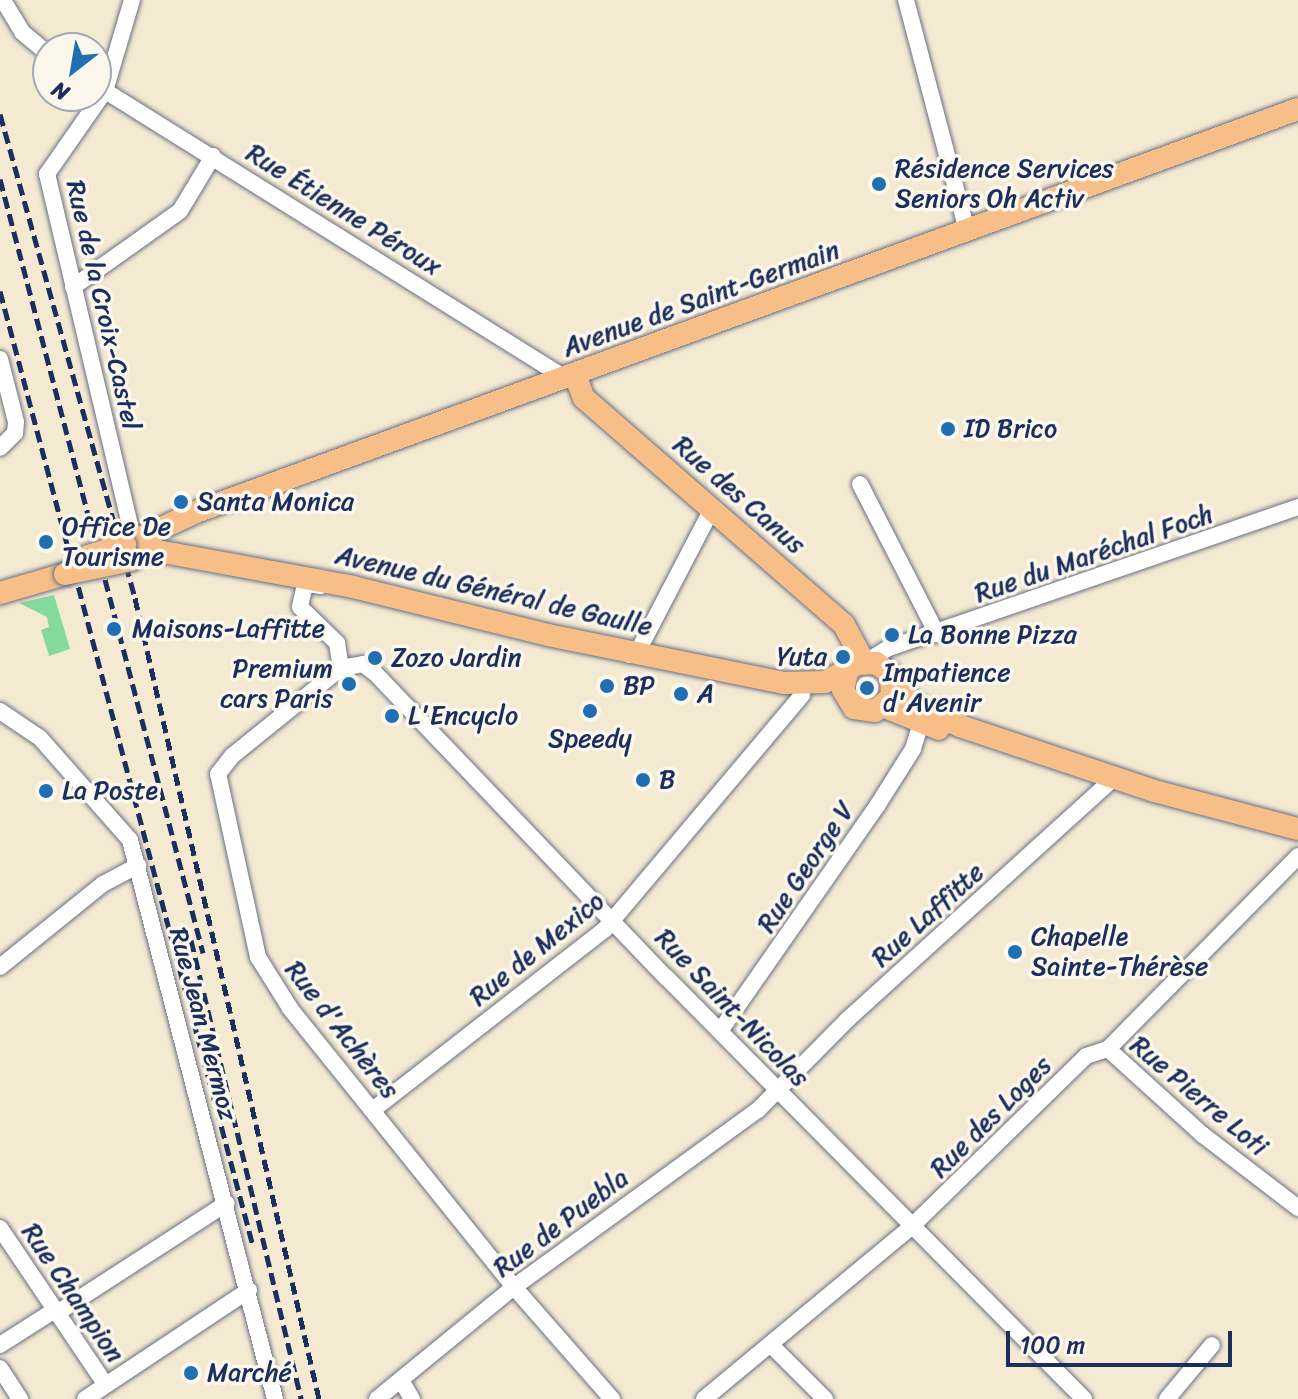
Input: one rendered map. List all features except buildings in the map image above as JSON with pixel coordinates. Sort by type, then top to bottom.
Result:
[{"type":"main road","name":"Avenue de Saint-Germain","points":[[129,553],[196,512],[1298,109]]},
{"type":"main road","name":"Rue des Canus","points":[[570,376],[584,398],[844,625],[859,665]]},
{"type":"main road","points":[[0,580],[129,553]]},
{"type":"main road","name":"Avenue du Général de Gaulle","points":[[129,553],[346,586],[637,653],[807,686],[859,665]]},
{"type":"main road","name":"Avenue du Général de Gaulle","points":[[129,553],[560,647],[802,695],[847,699],[864,712],[890,689]]},
{"type":"main road","points":[[0,593],[63,568]]},
{"type":"main road","points":[[847,699],[859,665],[890,689],[940,719],[1083,769]]},
{"type":"main road","points":[[890,689],[921,723],[1114,778],[1298,843]]},
{"type":"main road","points":[[1154,791],[1298,829]]},
{"type":"street","points":[[3,0],[22,32],[32,40]]},
{"type":"street","name":"Rue de la Croix-Castel","points":[[112,55],[132,0]]},
{"type":"street","points":[[906,0],[967,231]]},
{"type":"street","name":"Rue Étienne Péroux","points":[[112,95],[570,376]]},
{"type":"street","name":"Rue de la Croix-Castel","points":[[85,112],[47,174],[130,525],[129,553]]},
{"type":"street","points":[[73,287],[180,211],[213,156]]},
{"type":"street","points":[[0,359],[16,422],[15,433],[0,448]]},
{"type":"street","points":[[860,484],[937,634]]},
{"type":"street","name":"Rue du Maréchal Foch","points":[[859,665],[905,645],[1298,507]]},
{"type":"street","points":[[560,647],[637,653],[712,509]]},
{"type":"street","points":[[341,668],[337,643],[300,607],[304,589],[310,584],[338,589],[346,586]]},
{"type":"street","points":[[890,689],[905,645]]},
{"type":"street","name":"Rue Saint-Nicolas","points":[[341,668],[363,664],[375,673],[911,1227],[1084,1399]]},
{"type":"street","name":"Rue d'Achères","points":[[341,668],[232,756],[218,774],[218,786],[258,957],[290,1008],[514,1287],[612,1399]]},
{"type":"street","name":"Rue de Mexico","points":[[374,1109],[614,921],[802,695]]},
{"type":"street","name":"Rue Jean Mermoz","points":[[0,711],[40,738],[63,761],[123,828],[138,865],[187,1070],[227,1203],[275,1399]]},
{"type":"street","name":"Rue George V","points":[[720,1031],[877,806],[913,749],[921,723]]},
{"type":"street","name":"Rue Laffitte","points":[[779,1091],[847,1020],[1114,778]]},
{"type":"street","name":"Rue des Loges","points":[[704,1399],[772,1346],[911,1227],[1086,1056],[1108,1049],[1298,856]]},
{"type":"street","points":[[0,967],[103,884],[138,865]]},
{"type":"street","name":"Rue Pierre Loti","points":[[1108,1049],[1203,1135],[1298,1208]]},
{"type":"street","name":"Rue de Puebla","points":[[377,1399],[514,1287],[779,1091]]},
{"type":"street","points":[[0,1345],[227,1203]]},
{"type":"street","name":"Rue Champion","points":[[0,1228],[106,1385]]},
{"type":"street","points":[[85,1399],[249,1290]]},
{"type":"street","points":[[1167,1399],[1212,1345]]},
{"type":"street","points":[[772,1346],[825,1399]]},
{"type":"street","points":[[0,1368],[20,1399]]},
{"type":"street","points":[[401,1380],[412,1399]]},
{"type":"green space","points":[[54,595],[70,649],[49,656],[41,630],[49,627],[47,617],[19,603]]},
{"type":"railway","points":[[0,114],[135,598],[319,1399]]},
{"type":"railway","points":[[0,179],[203,953]]},
{"type":"railway","points":[[0,291],[253,1246]]},
{"type":"railway","points":[[191,940],[301,1399]]},
{"type":"place","name":"Résidence Services Seniors Oh Activ","points":[[879,184]]},
{"type":"place","name":"ID Brico","points":[[948,429]]},
{"type":"place","name":"Santa Monica","points":[[181,502]]},
{"type":"place","name":"Office De Tourisme","points":[[46,542]]},
{"type":"place","name":"Maisons-Laffitte","points":[[114,629]]},
{"type":"place","name":"La Bonne Pizza","points":[[892,635]]},
{"type":"place","name":"Yuta","points":[[843,657]]},
{"type":"place","name":"Zozo Jardin","points":[[375,658]]},
{"type":"place","name":"Premium cars Paris","points":[[349,684]]},
{"type":"place","name":"BP","points":[[607,686]]},
{"type":"place","name":"Impatience d'Avenir","points":[[867,688]]},
{"type":"place","name":"A","points":[[681,694]]},
{"type":"place","name":"Speedy","points":[[590,711]]},
{"type":"place","name":"L'Encyclo","points":[[392,716]]},
{"type":"place","name":"B","points":[[643,780]]},
{"type":"place","name":"La Poste","points":[[46,791]]},
{"type":"place","name":"Chapelle Sainte-Thérèse","points":[[1015,952]]},
{"type":"place","name":"Marché","points":[[191,1373]]}]
